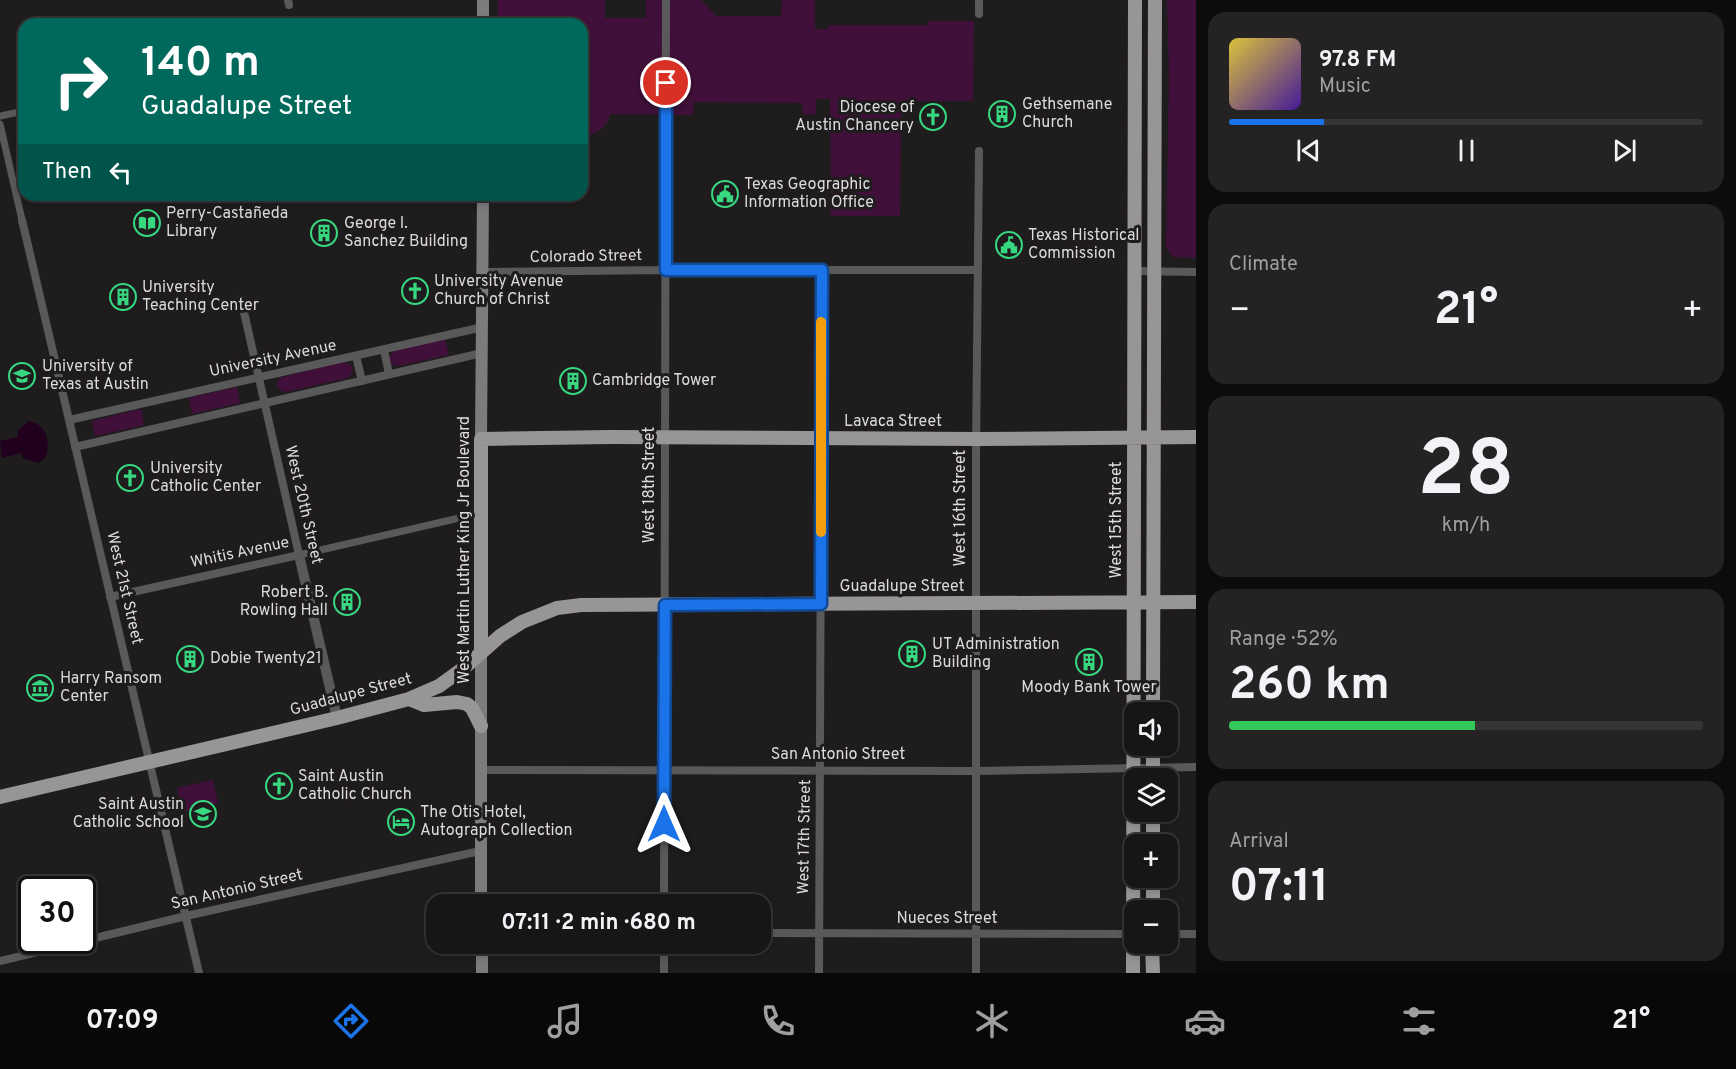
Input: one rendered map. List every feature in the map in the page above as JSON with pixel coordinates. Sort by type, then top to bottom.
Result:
[{"type":"main road","points":[[483,0],[483,18]]},
{"type":"main road","name":"West 15th Street","points":[[1134,768],[1135,0]]},
{"type":"main road","points":[[1153,702],[1155,0]]},
{"type":"main road","name":"West Martin Luther King Jr Boulevard","points":[[481,894],[483,201]]},
{"type":"main road","name":"Lavaca Street","points":[[482,439],[976,439],[1196,436]]},
{"type":"main road","name":"Guadalupe Street","points":[[0,797],[409,699],[439,686],[522,622],[557,609],[580,605],[1196,602]]},
{"type":"main road","points":[[409,699],[424,705],[457,702],[467,704],[472,708],[481,726]]},
{"type":"main road","name":"West 15th Street","points":[[1133,900],[1134,822]]},
{"type":"main road","points":[[482,954],[482,973]]},
{"type":"main road","name":"West 15th Street","points":[[1133,954],[1133,973]]},
{"type":"main road","points":[[1152,954],[1153,973]]},
{"type":"street","name":"West 18th Street","points":[[664,894],[666,0]]},
{"type":"street","points":[[979,0],[979,14]]},
{"type":"street","points":[[1135,66],[1155,66]]},
{"type":"street","points":[[0,116],[18,112]]},
{"type":"street","points":[[0,124],[22,220]]},
{"type":"street","name":"West 16th Street","points":[[976,973],[976,439],[979,151]]},
{"type":"street","name":"West 21st Street","points":[[22,220],[198,973]]},
{"type":"street","name":"West 17th Street","points":[[819,973],[822,270]]},
{"type":"street","name":"Colorado Street","points":[[483,272],[978,270]]},
{"type":"street","points":[[1135,271],[1196,272]]},
{"type":"street","name":"West 20th Street","points":[[241,299],[337,718]]},
{"type":"street","name":"University Avenue","points":[[69,420],[483,327]]},
{"type":"street","points":[[384,350],[389,374]]},
{"type":"street","points":[[75,447],[483,353]]},
{"type":"street","points":[[356,356],[362,381]]},
{"type":"street","name":"Whitis Avenue","points":[[110,597],[482,513]]},
{"type":"street","name":"San Antonio Street","points":[[1178,770],[1196,767]]},
{"type":"street","name":"San Antonio Street","points":[[480,770],[976,771],[1124,768]]},
{"type":"street","name":"San Antonio Street","points":[[0,961],[186,916],[480,851]]},
{"type":"street","name":"Nueces Street","points":[[771,933],[1124,934]]},
{"type":"street","points":[[1178,934],[1196,934]]},
{"type":"street","points":[[664,954],[664,973]]},
{"type":"shaded area","points":[[498,0],[605,0],[605,18],[646,18],[646,0],[701,0],[716,16],[781,16],[782,0],[815,0],[815,29],[828,29],[828,25],[928,25],[928,21],[974,21],[973,101],[901,101],[900,216],[831,216],[830,99],[816,99],[816,114],[803,115],[802,103],[694,102],[693,115],[610,114],[603,127],[589,135],[588,18],[498,18]]},
{"type":"shaded area","points":[[1167,0],[1196,0],[1196,258],[1173,257],[1166,248],[1169,76]]},
{"type":"shaded area","points":[[445,339],[449,355],[397,366],[391,363],[389,357],[394,351]]},
{"type":"shaded area","points":[[344,362],[350,364],[353,369],[347,378],[285,392],[277,386],[278,380],[282,377]]},
{"type":"shaded area","points":[[237,387],[240,403],[192,414],[189,398]]},
{"type":"shaded area","points":[[141,409],[144,425],[95,436],[92,421]]},
{"type":"shaded area","points":[[29,421],[40,426],[46,434],[48,445],[46,457],[38,463],[23,458],[21,453],[2,458],[0,441],[18,437],[18,430]]},
{"type":"shaded area","points":[[213,780],[218,803],[182,812],[177,788]]},
{"type":"slow traffic","points":[[821,322],[821,532]]},
{"type":"place","name":"Gethsemane Church","points":[[1002,114]]},
{"type":"place","name":"Diocese of Austin Chancery","points":[[933,117]]},
{"type":"place","name":"Texas Geographic Information Office","points":[[725,194]]},
{"type":"place","name":"Perry-Castañeda Library","points":[[147,223]]},
{"type":"place","name":"George I. Sanchez Building","points":[[324,233]]},
{"type":"place","name":"Texas Historical Commission","points":[[1009,245]]},
{"type":"place","name":"University Avenue Church of Christ","points":[[415,291]]},
{"type":"place","name":"University Teaching Center","points":[[123,297]]},
{"type":"place","name":"University of Texas at Austin","points":[[22,376]]},
{"type":"place","name":"Cambridge Tower","points":[[573,381]]},
{"type":"place","name":"University Catholic Center","points":[[130,478]]},
{"type":"place","name":"Robert B. Rowling Hall","points":[[347,602]]},
{"type":"place","name":"UT Administration Building","points":[[912,654]]},
{"type":"place","name":"Dobie Twenty21","points":[[190,659]]},
{"type":"place","name":"Moody Bank Tower","points":[[1089,662]]},
{"type":"place","name":"Harry Ransom Center","points":[[40,688]]},
{"type":"place","name":"Saint Austin Catholic Church","points":[[279,786]]},
{"type":"place","name":"Saint Austin Catholic School","points":[[203,814]]},
{"type":"place","name":"The Otis Hotel, Autograph Collection","points":[[401,822]]},
{"type":"route","points":[[664,824],[665,605],[821,604],[822,270],[666,270],[666,83]]}]
